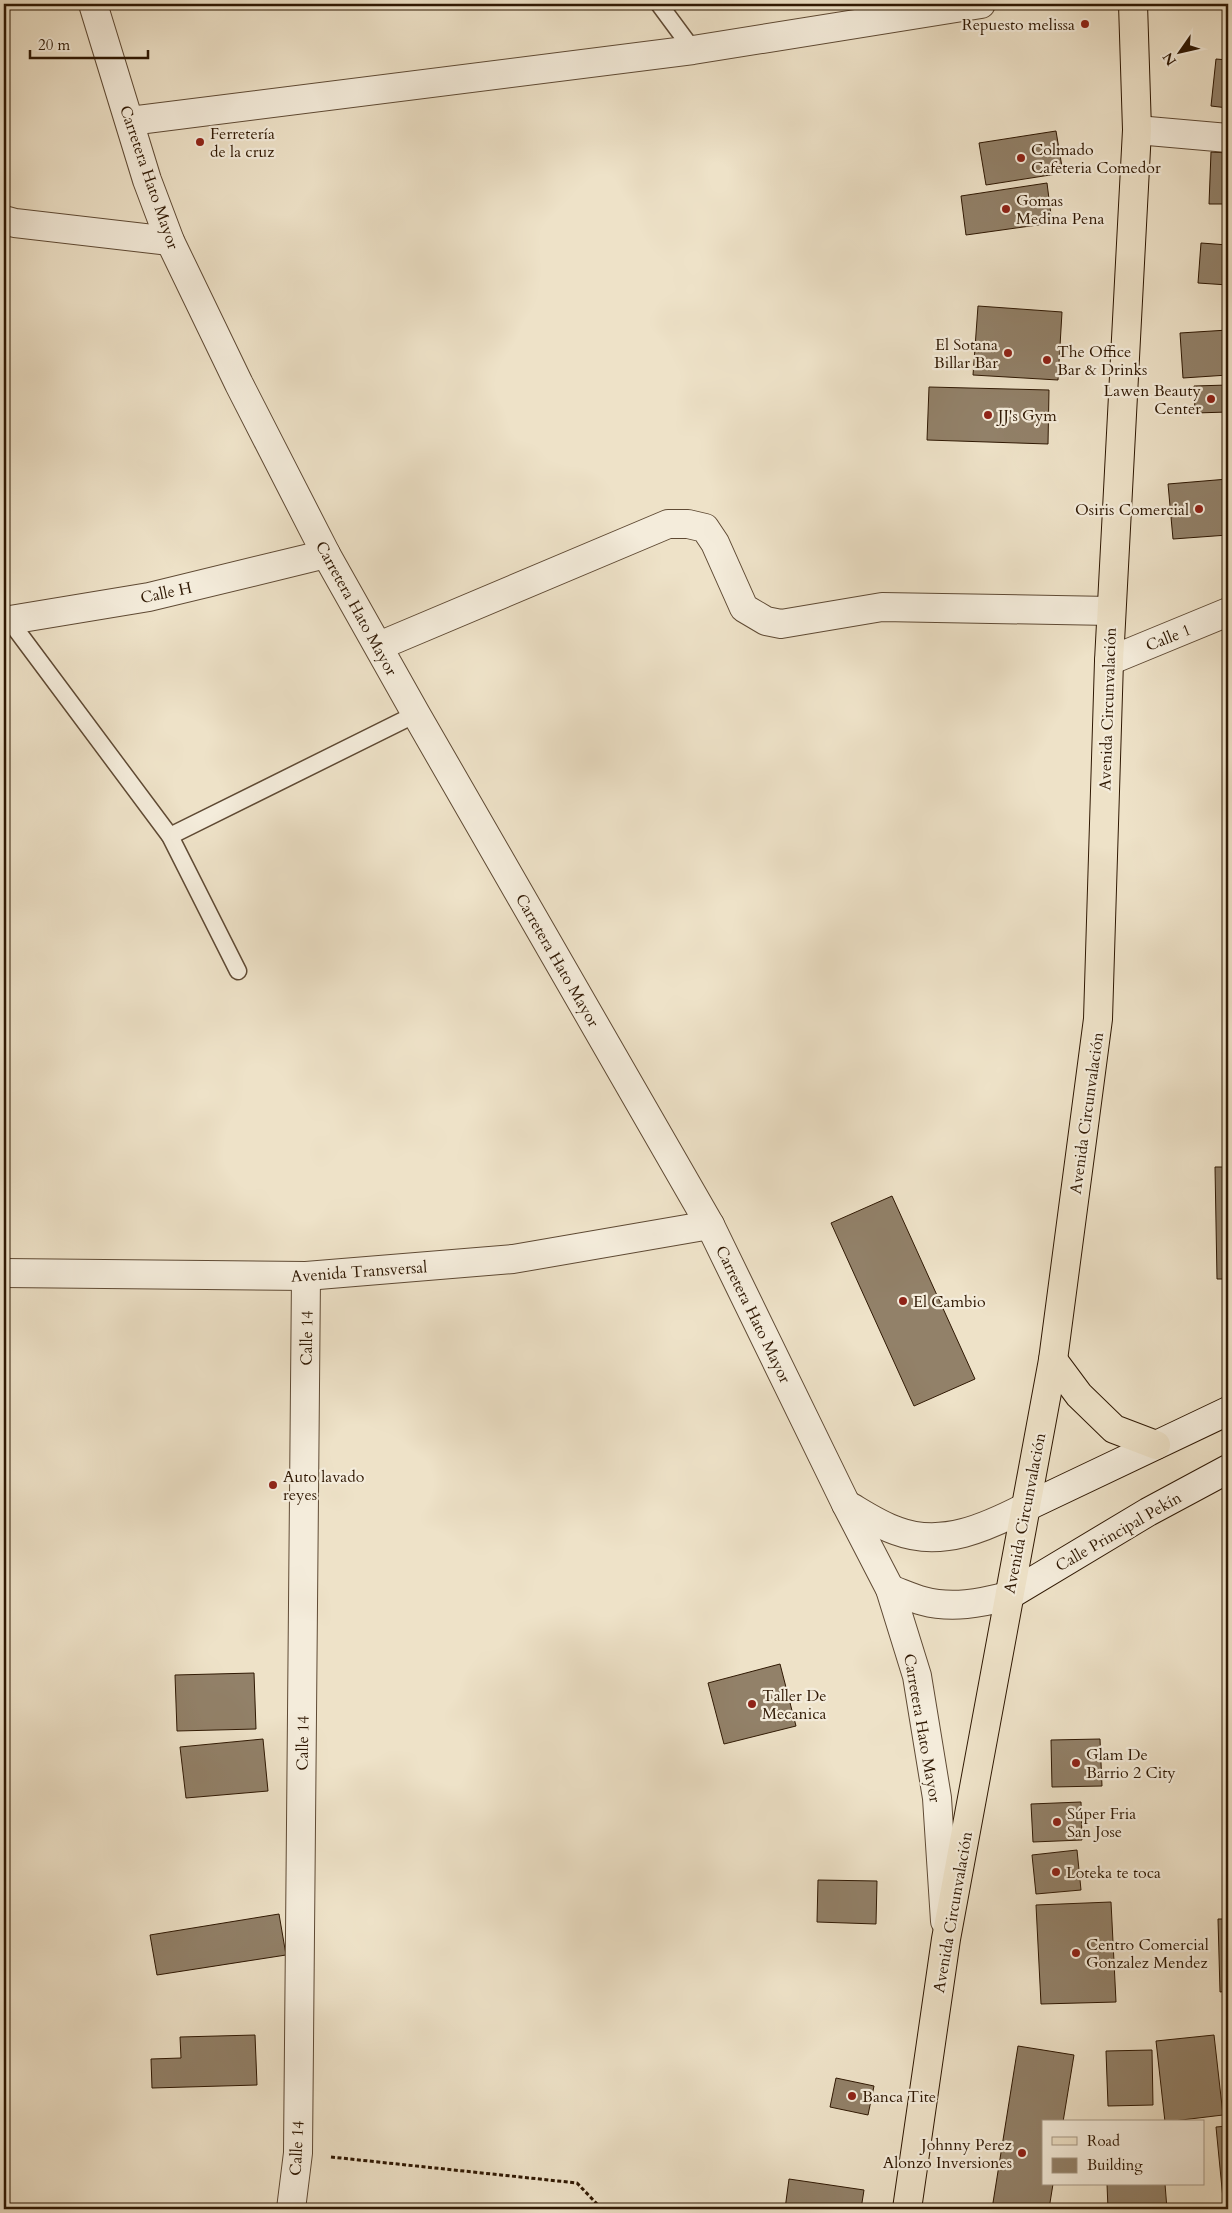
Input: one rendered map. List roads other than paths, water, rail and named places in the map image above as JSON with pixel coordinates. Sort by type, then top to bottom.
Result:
[{"type":"main road","name":"Avenida Circunvalación","points":[[907,2209],[946,1938],[1053,1360],[1098,1019],[1108,661],[1137,130],[1133,4]]},
{"type":"main road","points":[[1053,1360],[1079,1395],[1114,1429],[1156,1445]]},
{"type":"street","name":"Carretera Hato Mayor","points":[[93,4],[147,180],[170,241],[239,384],[326,554],[710,1225],[846,1504],[890,1589],[916,1676],[937,1798],[946,1938]]},
{"type":"street","points":[[130,121],[693,50],[981,4]]},
{"type":"street","points":[[1137,130],[1228,138]]},
{"type":"street","points":[[4,220],[15,223],[170,241]]},
{"type":"street","points":[[379,646],[668,524],[688,524],[705,528],[715,543],[744,608],[766,622],[781,624],[882,607],[1111,611]]},
{"type":"street","name":"Calle H","points":[[6,620],[149,596],[326,554]]},
{"type":"street","name":"Calle 1","points":[[1108,661],[1228,612]]},
{"type":"street","name":"Avenida Transversal","points":[[4,1273],[306,1276],[513,1259],[710,1225]]},
{"type":"street","name":"Calle 14","points":[[291,2209],[298,2153],[306,1276]]},
{"type":"street","points":[[846,1504],[898,1532],[925,1538],[949,1537],[978,1529],[1228,1411]]},
{"type":"street","name":"Calle Principal Pekín","points":[[890,1589],[924,1602],[955,1605],[980,1603],[1008,1596],[1148,1512],[1228,1469]]},
{"type":"lane","points":[[659,4],[693,50]]},
{"type":"lane","points":[[6,620],[170,836],[238,971]]},
{"type":"lane","points":[[170,836],[416,714]]},
{"type":"place","name":"Repuesto melissa","points":[[1085,24]]},
{"type":"place","name":"Ferretería de la cruz","points":[[200,142]]},
{"type":"place","name":"Colmado Cafeteria Comedor","points":[[1021,158]]},
{"type":"place","name":"Gomas Medina Pena","points":[[1006,209]]},
{"type":"place","name":"El Sotana Billar Bar","points":[[1008,353]]},
{"type":"place","name":"The Office Bar & Drinks","points":[[1047,360]]},
{"type":"place","name":"Lawen Beauty Center","points":[[1211,399]]},
{"type":"place","name":"JJ's Gym","points":[[988,415]]},
{"type":"place","name":"Osiris Comercial","points":[[1199,509]]},
{"type":"place","name":"El Cambio","points":[[903,1301]]},
{"type":"place","name":"Auto lavado reyes","points":[[273,1485]]},
{"type":"place","name":"Taller De Mecanica","points":[[752,1704]]},
{"type":"place","name":"Glam De Barrio 2 City","points":[[1076,1763]]},
{"type":"place","name":"Súper Fria San Jose","points":[[1057,1822]]},
{"type":"place","name":"Loteka te toca","points":[[1056,1872]]},
{"type":"place","name":"Centro Comercial Gonzalez Mendez","points":[[1076,1953]]},
{"type":"place","name":"Banca Tite","points":[[852,2096]]},
{"type":"place","name":"Johnny Perez Alonzo Inversiones","points":[[1022,2153]]}]
